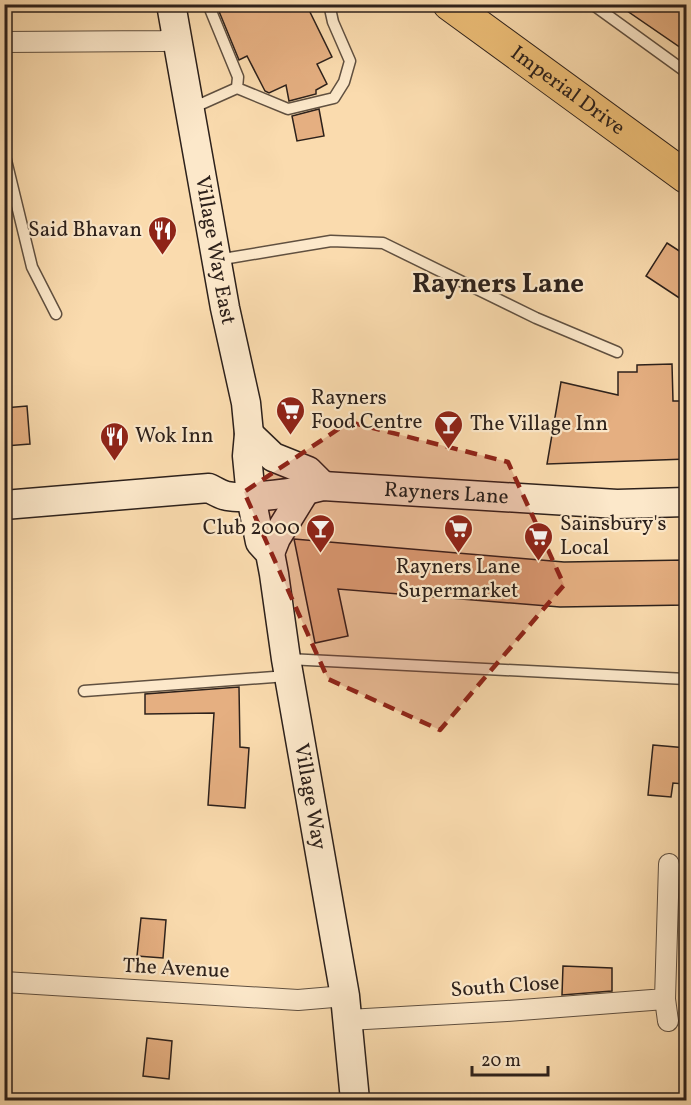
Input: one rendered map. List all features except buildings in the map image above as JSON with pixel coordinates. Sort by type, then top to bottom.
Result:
[{"type":"main road","name":"Imperial Drive","points":[[448,4],[687,177]]},
{"type":"street","name":"Village Way East","points":[[171,4],[225,309],[246,403],[251,497]]},
{"type":"street","points":[[4,42],[177,39]]},
{"type":"street","points":[[209,488],[248,445],[308,471],[314,488],[276,538],[270,553]]},
{"type":"street","name":"Rayners Lane","points":[[4,505],[209,488],[225,496],[251,497],[314,488],[617,504],[687,502]]},
{"type":"street","name":"Village Way","points":[[251,497],[260,542],[270,553],[347,1008],[355,1101]]},
{"type":"street","points":[[668,1021],[665,999],[669,864]]},
{"type":"street","name":"The Avenue","points":[[4,982],[298,1000],[347,1008]]},
{"type":"street","name":"South Close","points":[[347,1008],[507,1011],[665,999]]},
{"type":"lane","points":[[208,4],[238,77],[237,88]]},
{"type":"lane","points":[[189,109],[237,88],[288,109],[334,98],[344,81],[350,62],[333,22],[329,4]]},
{"type":"lane","points":[[592,4],[687,72]]},
{"type":"lane","points":[[4,152],[32,267],[56,314]]},
{"type":"lane","points":[[218,260],[331,241],[383,243],[536,318],[617,352]]},
{"type":"lane","points":[[84,691],[288,667],[687,679]]},
{"type":"highlighted area","points":[[349,422],[508,462],[564,585],[440,730],[328,679],[244,492]]},
{"type":"place","name":"Said Bhavan","points":[[163,256]]},
{"type":"place","name":"Rayners Food Centre","points":[[290,436]]},
{"type":"place","name":"The Village Inn","points":[[449,450]]},
{"type":"place","name":"Wok Inn","points":[[114,462]]},
{"type":"place","name":"Club 2000","points":[[321,554]]},
{"type":"place","name":"Rayners Lane Supermarket","points":[[458,554]]},
{"type":"place","name":"Sainsbury's Local","points":[[539,562]]},
{"type":"district","name":"Rayners Lane","points":[[498,285]]}]
